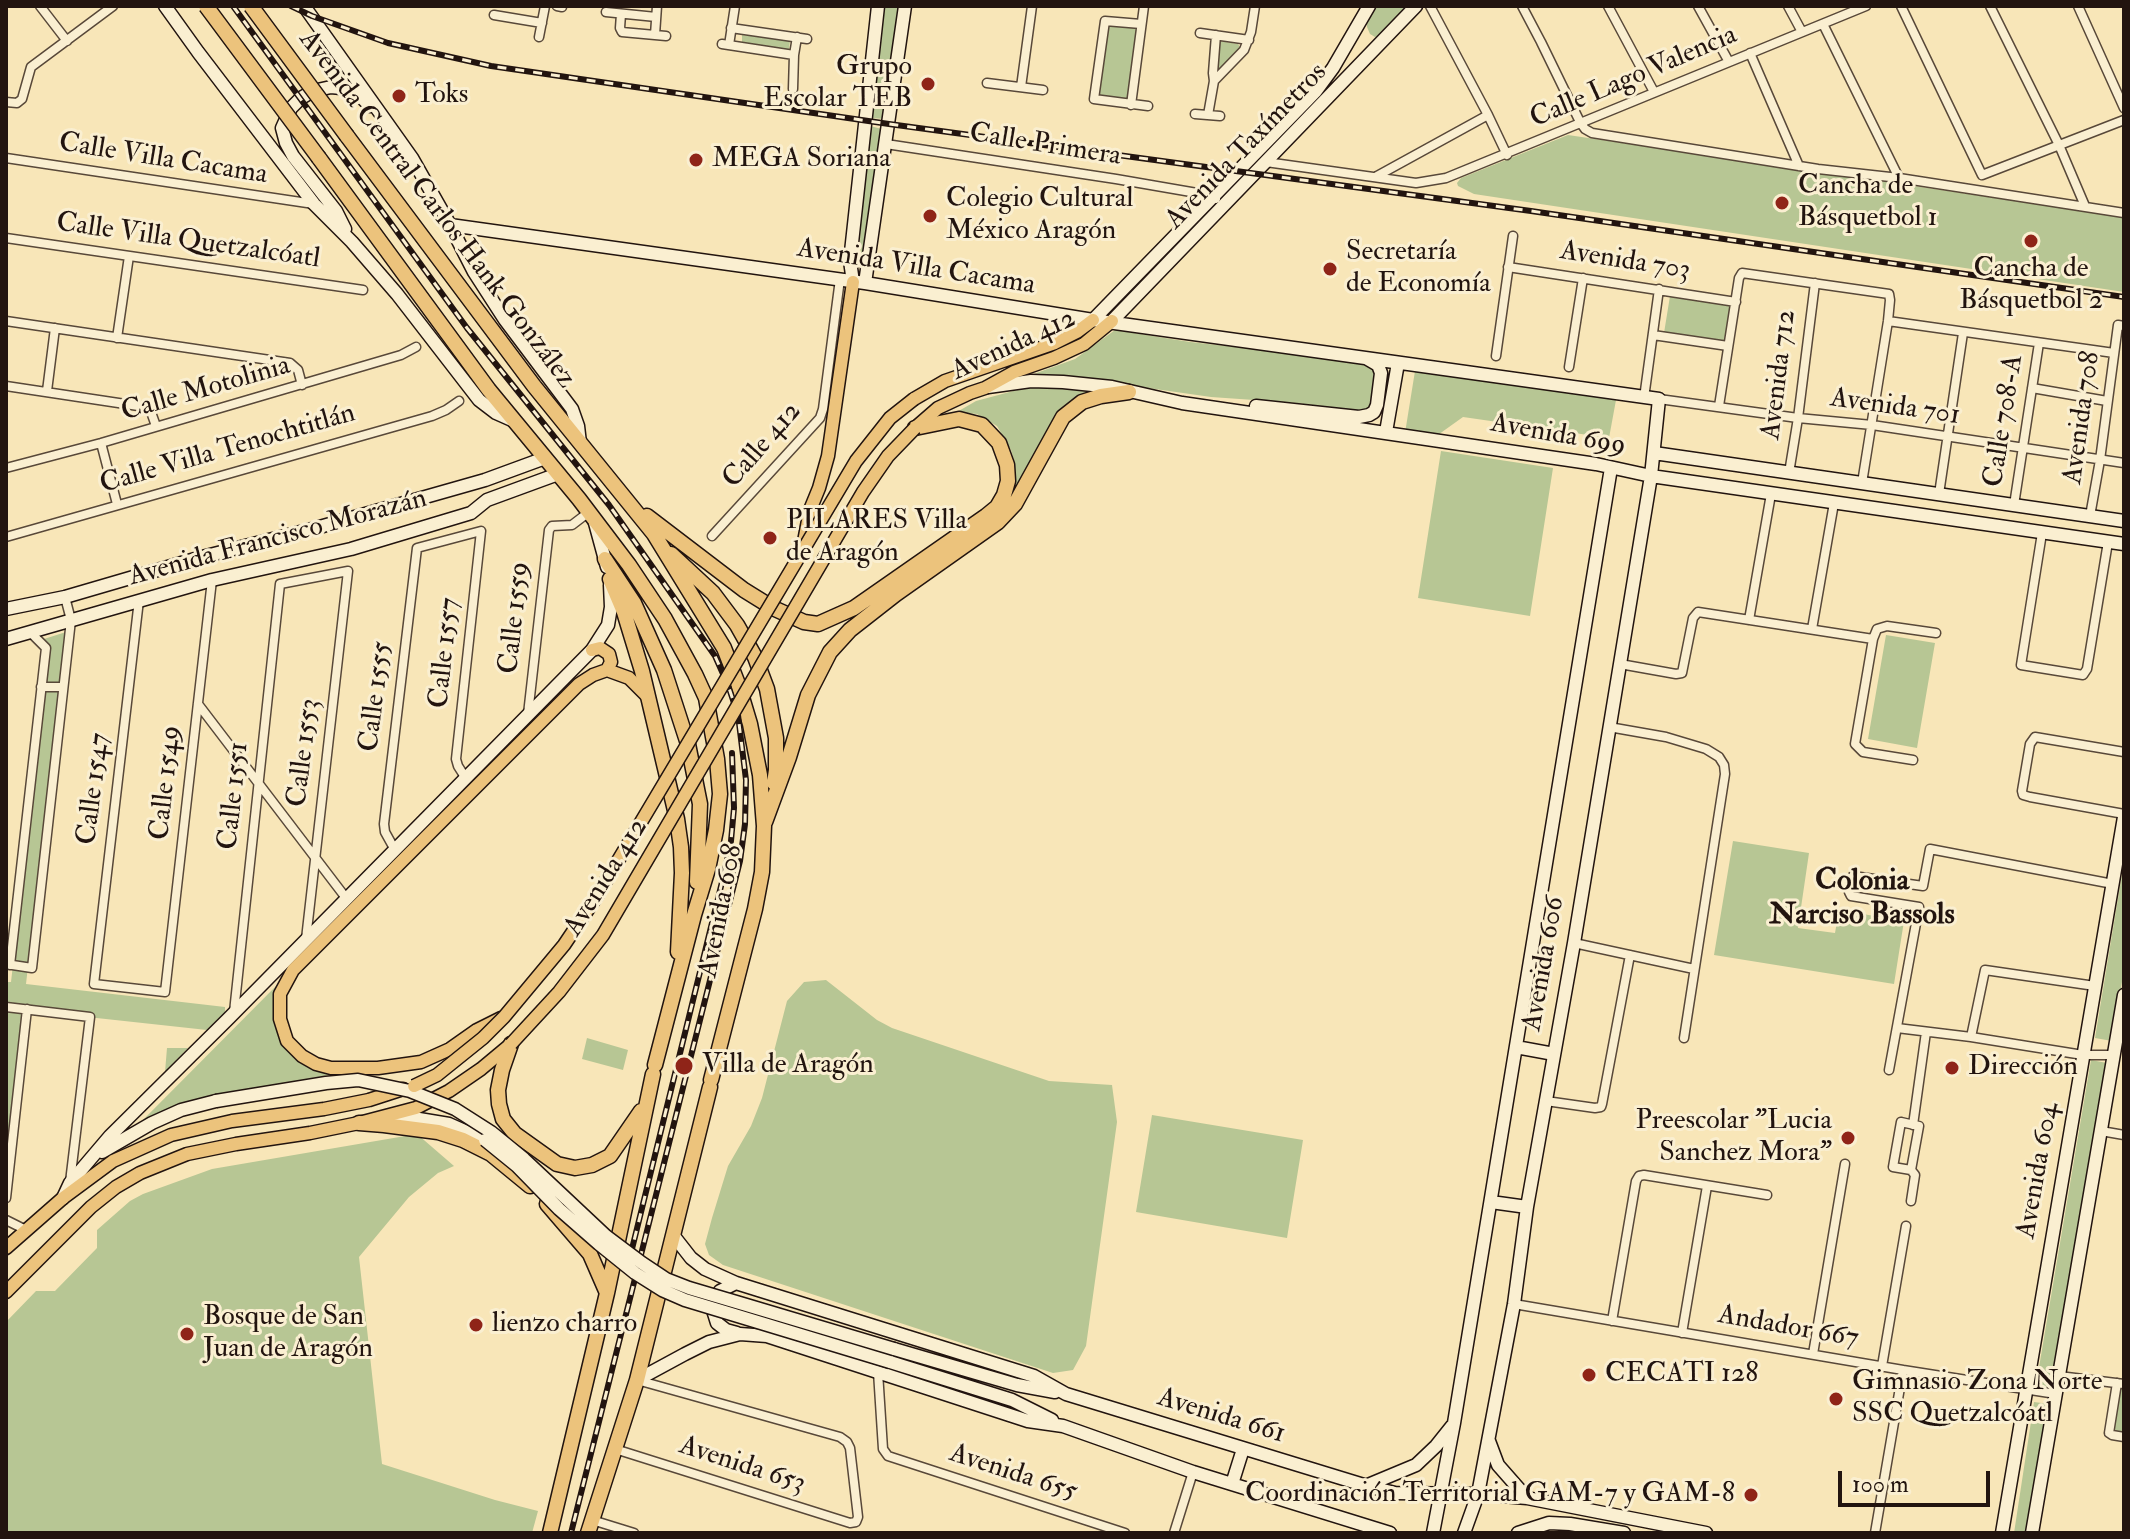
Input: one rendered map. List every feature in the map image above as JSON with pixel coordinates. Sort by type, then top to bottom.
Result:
[{"type":"highway","points":[[206,6],[514,421],[591,515]]},
{"type":"highway","name":"Avenida Central Carlos Hank González","points":[[251,6],[534,386],[657,540]]},
{"type":"highway","points":[[764,826],[808,695],[830,652],[850,630],[896,594],[998,522],[1015,504],[1063,417],[1082,402],[1129,392]]},
{"type":"highway","points":[[631,504],[744,590],[773,608],[804,622],[818,624],[854,608],[986,516],[997,507],[1004,495],[1008,481],[1007,465],[999,443],[982,425],[959,419],[915,428]]},
{"type":"highway","name":"Avenida 608","points":[[550,1533],[607,1293],[646,1102],[711,856],[720,794],[712,724],[706,698],[695,674],[665,619],[591,515]]},
{"type":"highway","points":[[657,540],[713,593],[737,625],[759,667],[767,689],[776,738],[776,770],[764,826]]},
{"type":"highway","name":"Avenida 608","points":[[590,1526],[637,1380],[762,872],[764,826],[758,762],[738,684],[724,648],[657,540]]},
{"type":"highway","points":[[605,559],[634,603],[664,670],[688,744],[700,804],[694,915]]},
{"type":"highway","points":[[610,579],[642,671],[677,819],[681,847],[677,981]]},
{"type":"highway","points":[[511,1044],[498,1090],[503,1119],[515,1134],[557,1164],[575,1168],[592,1165],[610,1156],[646,1102]]},
{"type":"highway","points":[[359,1123],[438,1132],[491,1154],[549,1205],[590,1254],[607,1293]]},
{"type":"main road","points":[[803,547],[810,510],[828,456],[853,281]]},
{"type":"main road","name":"Avenida 412","points":[[6,1248],[63,1198],[113,1161],[171,1135],[232,1121],[369,1100],[414,1086],[437,1075],[459,1058],[504,1017],[564,945],[597,896],[803,547],[856,461],[890,418],[945,381],[1055,343],[1093,320]]},
{"type":"main road","name":"Avenida 412","points":[[6,1292],[91,1207],[140,1173],[187,1154],[310,1133],[416,1108],[449,1091],[511,1044],[559,992],[603,935],[863,492],[888,456],[938,408],[1014,372],[1084,344],[1112,321]]},
{"type":"main road","points":[[592,650],[600,648],[609,654],[611,662],[607,670]]},
{"type":"main road","points":[[504,1017],[421,1062],[378,1068],[331,1068],[302,1056],[287,1041],[280,1019],[280,994],[293,970],[579,684],[607,670],[629,678],[647,696]]},
{"type":"street","points":[[40,6],[67,41]]},
{"type":"street","points":[[6,102],[14,103],[23,96],[31,67],[113,6]]},
{"type":"street","points":[[165,6],[314,204],[397,294],[479,400],[496,413],[514,421]]},
{"type":"street","name":"Avenida Central Carlos Hank González","points":[[304,6],[412,158],[474,272],[505,320],[572,409],[580,443]]},
{"type":"street","points":[[509,18],[511,6]]},
{"type":"street","points":[[539,37],[545,6]]},
{"type":"street","points":[[655,35],[657,6]]},
{"type":"street","points":[[735,6],[725,45],[794,55]]},
{"type":"street","points":[[853,281],[850,253],[878,6]]},
{"type":"street","points":[[853,281],[886,144],[905,6]]},
{"type":"street","points":[[1021,87],[1032,6]]},
{"type":"street","points":[[1131,105],[1144,6]]},
{"type":"street","points":[[1214,81],[1244,50],[1249,40],[1255,6]]},
{"type":"street","name":"Avenida Taxímetros","points":[[1093,320],[1316,91],[1369,6]]},
{"type":"street","name":"Avenida Taxímetros","points":[[1112,321],[1416,6]]},
{"type":"street","points":[[1430,6],[1507,155]]},
{"type":"street","points":[[1522,6],[1580,122],[1592,133],[2124,213]]},
{"type":"street","points":[[1608,6],[1654,92]]},
{"type":"street","points":[[1698,6],[1729,62]]},
{"type":"street","points":[[1788,6],[1802,32]]},
{"type":"street","name":"Calle Lago Valencia","points":[[1375,177],[1416,183],[1446,178],[1866,6]]},
{"type":"street","points":[[1901,6],[1982,175],[1980,191]]},
{"type":"street","points":[[1990,6],[2059,145],[2085,206]]},
{"type":"street","points":[[2078,6],[2124,108]]},
{"type":"street","points":[[606,12],[656,17]]},
{"type":"street","points":[[621,14],[620,31],[666,36]]},
{"type":"street","points":[[494,15],[542,23]]},
{"type":"street","points":[[1362,18],[1361,31],[1365,37],[1370,41],[1384,40]]},
{"type":"street","points":[[1141,24],[1105,21],[1094,99],[1148,106]]},
{"type":"street","points":[[1823,24],[1899,178]]},
{"type":"street","points":[[731,28],[802,38],[794,55],[793,89]]},
{"type":"street","points":[[1200,33],[1249,40]]},
{"type":"street","points":[[1208,115],[1214,81],[1216,35]]},
{"type":"street","points":[[1750,53],[1799,166]]},
{"type":"street","points":[[987,83],[1043,90]]},
{"type":"street","points":[[352,242],[336,211],[293,156],[282,128],[291,108],[301,98],[313,91],[331,87],[350,91],[362,98],[390,125]]},
{"type":"street","points":[[1195,114],[1220,116]]},
{"type":"street","points":[[1266,162],[1375,177],[1488,115]]},
{"type":"street","points":[[1982,175],[2124,120]]},
{"type":"street","name":"Calle Primera","points":[[886,144],[1197,193],[1213,197],[1226,205]]},
{"type":"street","name":"Calle Villa Cacama","points":[[6,158],[314,204]]},
{"type":"street","name":"Avenida Villa Cacama","points":[[450,225],[853,281],[1093,320],[1659,399]]},
{"type":"street","points":[[1496,356],[1513,236]]},
{"type":"street","name":"Calle Villa Quetzalcóatl","points":[[6,238],[363,290]]},
{"type":"street","points":[[117,338],[129,256]]},
{"type":"street","name":"Avenida 703","points":[[1508,267],[1736,302]]},
{"type":"street","points":[[1719,406],[1742,273],[1889,294],[1888,321],[1862,483]]},
{"type":"street","points":[[1569,367],[1583,278]]},
{"type":"street","name":"Calle 412","points":[[712,536],[820,418],[853,281]]},
{"type":"street","name":"Avenida 712","points":[[1789,473],[1815,283]]},
{"type":"street","points":[[1644,398],[1659,289]]},
{"type":"street","points":[[6,321],[290,363],[298,370],[302,385]]},
{"type":"street","points":[[1888,321],[2114,353]]},
{"type":"street","name":"Avenida 708","points":[[2090,516],[2114,353],[2121,326]]},
{"type":"street","points":[[47,391],[55,328]]},
{"type":"street","points":[[1939,494],[1963,333]]},
{"type":"street","points":[[1653,335],[1728,346]]},
{"type":"street","name":"Calle 708-A","points":[[2014,505],[2039,343]]},
{"type":"street","name":"Calle Motolinia","points":[[6,468],[302,385],[401,355],[416,347]]},
{"type":"street","points":[[1213,407],[1241,404],[1359,417],[1369,415],[1377,405],[1381,373],[1378,365],[1361,357]]},
{"type":"street","points":[[1386,432],[1398,363]]},
{"type":"street","name":"Avenida 699","points":[[985,388],[1031,381],[1112,387],[1213,407],[1651,476],[2124,544]]},
{"type":"street","points":[[6,386],[145,407],[151,412],[156,426]]},
{"type":"street","points":[[2032,388],[2107,401]]},
{"type":"street","name":"Avenida 701","points":[[1659,399],[1872,425],[2124,463]]},
{"type":"street","name":"Avenida 606","points":[[1464,1533],[1478,1494],[1514,1304],[1527,1207],[1651,476],[1659,399]]},
{"type":"street","name":"Calle Villa Tenochtitlán","points":[[6,537],[432,416],[459,401]]},
{"type":"street","points":[[101,443],[117,504]]},
{"type":"street","name":"Avenida 699","points":[[1654,453],[2124,521]]},
{"type":"street","name":"Avenida Francisco Morazán","points":[[6,609],[65,597],[485,480],[545,458]]},
{"type":"street","name":"Avenida 606","points":[[1433,1533],[1491,1202],[1611,468]]},
{"type":"street","name":"Avenida Francisco Morazán","points":[[6,639],[212,580],[351,549],[471,513],[487,500],[558,474]]},
{"type":"street","points":[[485,480],[487,500]]},
{"type":"street","points":[[1749,620],[1771,494]]},
{"type":"street","points":[[1812,629],[1834,503]]},
{"type":"street","name":"Calle 1559","points":[[528,714],[548,532],[550,528],[572,525],[591,515]]},
{"type":"street","name":"Avenida 412","points":[[63,1198],[70,1183],[110,1136],[592,650],[608,625],[611,607],[610,579],[591,515]]},
{"type":"street","name":"Calle 1555","points":[[395,850],[384,824],[417,548],[481,531]]},
{"type":"street","name":"Calle 1557","points":[[465,777],[456,759],[481,531]]},
{"type":"street","points":[[2042,533],[2021,665],[2083,675],[2087,669],[2108,542]]},
{"type":"street","name":"Calle 1551","points":[[234,1013],[280,584],[348,571]]},
{"type":"street","name":"Calle 1553","points":[[306,940],[348,571]]},
{"type":"street","name":"Calle 1549","points":[[165,992],[212,580]]},
{"type":"street","points":[[30,632],[46,648],[8,964],[32,968],[71,620],[65,597]]},
{"type":"street","name":"Calle 1547","points":[[139,600],[94,984],[165,992]]},
{"type":"street","points":[[1620,664],[1679,674],[1683,670],[1693,618],[1695,613],[1700,612],[1873,639]]},
{"type":"street","points":[[1913,760],[1863,752],[1855,744],[1873,639],[1877,629],[1887,626],[1936,633]]},
{"type":"street","points":[[41,687],[63,687]]},
{"type":"street","points":[[198,704],[346,898]]},
{"type":"street","points":[[1609,727],[1666,737],[1706,749],[1719,757],[1724,765],[1684,1038]]},
{"type":"street","points":[[2124,752],[2035,737],[2030,744],[2022,791],[2023,795],[2030,797],[2124,815]]},
{"type":"street","name":"Avenida 604","points":[[2002,1533],[2124,815]]},
{"type":"street","points":[[1889,1070],[1919,907],[1851,896],[1853,876],[1923,886],[1930,849],[2113,884]]},
{"type":"street","points":[[1574,943],[1694,969]]},
{"type":"street","points":[[1546,1101],[1601,1107],[1630,955]]},
{"type":"street","points":[[1971,1037],[1985,970],[2095,986]]},
{"type":"street","name":"Avenida 604","points":[[2032,1533],[2124,995]]},
{"type":"street","points":[[6,1007],[90,1017],[70,1183]]},
{"type":"street","points":[[6,1198],[9,1147],[27,1009]]},
{"type":"street","points":[[1897,1028],[2083,1055],[2114,1055]]},
{"type":"street","points":[[1913,1125],[1926,1032]]},
{"type":"street","points":[[1516,1047],[1554,1054]]},
{"type":"street","points":[[93,1158],[152,1123],[181,1110],[216,1101],[358,1080],[410,1091],[455,1109],[491,1132],[606,1236],[666,1279],[892,1355],[1012,1400],[1063,1426]]},
{"type":"street","points":[[381,1118],[413,1118],[449,1124],[485,1140],[517,1166],[559,1209],[635,1273],[685,1300],[892,1355],[1066,1394]]},
{"type":"street","points":[[1911,1170],[1919,1126],[1901,1122],[1893,1167],[1911,1170],[1915,1175],[1911,1201]]},
{"type":"street","points":[[2101,1131],[2124,1135]]},
{"type":"street","points":[[1813,1354],[1845,1164]]},
{"type":"street","points":[[1612,1321],[1639,1176],[1767,1195]]},
{"type":"street","points":[[1682,1333],[1707,1186]]},
{"type":"street","points":[[1491,1202],[1527,1207]]},
{"type":"street","points":[[6,1220],[26,1230]]},
{"type":"street","points":[[1882,1366],[1906,1226]]},
{"type":"street","name":"Avenida 661","points":[[673,1235],[698,1263],[736,1283],[1034,1376],[1066,1394],[1367,1486],[1395,1493],[1527,1498],[1706,1533]]},
{"type":"street","points":[[736,1283],[725,1287],[716,1296],[712,1312],[721,1327],[740,1334]]},
{"type":"street","name":"Andador 667","points":[[1514,1304],[2056,1394]]},
{"type":"street","points":[[637,1380],[709,1342],[740,1334]]},
{"type":"street","name":"Avenida 661","points":[[740,1334],[767,1336],[1028,1421],[1063,1426],[1193,1472],[1382,1532]]},
{"type":"street","points":[[1875,1533],[1903,1370]]},
{"type":"street","name":"Avenida 655","points":[[878,1372],[883,1449],[888,1456],[1093,1528],[1125,1533]]},
{"type":"street","points":[[2059,1376],[2121,1384],[2109,1433],[2124,1437]]},
{"type":"street","name":"Avenida 653","points":[[615,1449],[850,1523],[856,1522],[858,1517],[850,1448],[840,1437],[637,1380]]},
{"type":"street","points":[[1367,1486],[1416,1465],[1454,1423]]},
{"type":"street","points":[[1489,1441],[1498,1465],[1527,1498]]},
{"type":"street","points":[[1232,1484],[1243,1449]]},
{"type":"street","points":[[1174,1533],[1193,1472]]},
{"type":"street","points":[[1518,1533],[1549,1523],[1624,1533]]},
{"type":"street","points":[[590,1526],[634,1533]]},
{"type":"green space","points":[[883,6],[899,6],[885,119],[869,118]]},
{"type":"green space","points":[[1376,6],[1410,6],[1382,35],[1375,37],[1370,34],[1367,21]]},
{"type":"green space","points":[[1107,23],[1140,27],[1130,104],[1097,99]]},
{"type":"green space","points":[[742,35],[790,40],[789,50],[742,44]]},
{"type":"green space","points":[[1219,41],[1240,47],[1216,71]]},
{"type":"green space","points":[[870,126],[882,129],[866,248],[862,258],[861,201]]},
{"type":"green space","points":[[1568,135],[2124,217],[2124,292],[1474,194],[1458,186],[1461,178]]},
{"type":"green space","points":[[1670,296],[1733,306],[1727,342],[1664,333]]},
{"type":"green space","points":[[1115,330],[1190,342],[1372,362],[1378,367],[1370,410],[1361,412],[1297,403],[1211,397],[1099,381],[1020,379],[1075,359]]},
{"type":"green space","points":[[1415,371],[1616,400],[1609,438],[1463,417],[1435,437],[1405,433]]},
{"type":"green space","points":[[1032,386],[1097,390],[1085,395],[1002,509],[1011,488],[1015,463],[1011,450],[997,426],[977,414],[957,412],[976,401]]},
{"type":"green space","points":[[1441,451],[1553,468],[1530,616],[1418,598]]},
{"type":"green space","points":[[66,632],[26,984],[225,1007],[225,1014],[207,1030],[23,1010],[6,1154],[6,982],[11,982],[49,649],[44,639]]},
{"type":"green space","points":[[1886,635],[1935,643],[1917,748],[1868,739]]},
{"type":"green space","points":[[1733,841],[1809,853],[1798,928],[1835,933],[1839,910],[1904,921],[1894,984],[1714,955]]},
{"type":"green space","points":[[2124,862],[2124,970],[2112,1041],[2095,1038]]},
{"type":"green space","points":[[826,980],[892,1028],[1049,1081],[1112,1085],[1117,1122],[1086,1346],[1073,1370],[1053,1373],[723,1265],[709,1255],[705,1244],[712,1218],[728,1166],[751,1126],[762,1098],[787,1001],[804,982]]},
{"type":"green space","points":[[280,982],[276,1005],[304,1064],[329,1075],[215,1096],[139,1124]]},
{"type":"green space","points":[[587,1038],[628,1050],[623,1070],[582,1059]]},
{"type":"green space","points":[[167,1048],[188,1048],[165,1072]]},
{"type":"green space","points":[[2091,1060],[2107,1063],[2052,1388],[2036,1385]]},
{"type":"green space","points":[[1152,1115],[1303,1140],[1287,1238],[1136,1212]]},
{"type":"green space","name":"Bosque de San Juan de Aragón","points":[[417,1134],[454,1166],[438,1173],[409,1197],[359,1257],[382,1464],[538,1511],[532,1533],[6,1533],[6,1322],[36,1291],[55,1291],[97,1248],[97,1230],[130,1201],[143,1194],[212,1169]]},
{"type":"green space","points":[[2120,1387],[2124,1387],[2124,1433],[2113,1431]]},
{"type":"green space","points":[[2034,1402],[2049,1404],[2026,1533],[2014,1533]]},
{"type":"railway","points":[[233,6],[467,328],[609,505],[715,656],[738,715],[746,780],[740,861],[571,1533]]},
{"type":"railway","points":[[291,6],[388,43],[491,66],[2124,297]]},
{"type":"railway","points":[[630,1257],[731,841],[734,808],[732,753]]},
{"type":"place","name":"Grupo Escolar TEB","points":[[928,84]]},
{"type":"place","name":"Toks","points":[[399,96]]},
{"type":"place","name":"MEGA Soriana","points":[[696,160]]},
{"type":"place","name":"Cancha de Básquetbol 1","points":[[1782,203]]},
{"type":"place","name":"Colegio Cultural México Aragón","points":[[930,216]]},
{"type":"place","name":"Cancha de Básquetbol 2","points":[[2031,241]]},
{"type":"place","name":"Secretaría de Economía","points":[[1330,269]]},
{"type":"place","name":"PILARES Villa de Aragón","points":[[770,538]]},
{"type":"place","name":"Villa de Aragón","points":[[684,1066]]},
{"type":"place","name":"Dirección","points":[[1952,1068]]},
{"type":"place","name":"Preescolar \"Lucia Sanchez Mora\"","points":[[1848,1138]]},
{"type":"place","name":"lienzo charro","points":[[476,1325]]},
{"type":"place","name":"Bosque de San Juan de Aragón","points":[[187,1334]]},
{"type":"place","name":"CECATI 128","points":[[1589,1375]]},
{"type":"place","name":"Gimnasio Zona Norte SSC Quetzalcóatl","points":[[1836,1399]]},
{"type":"place","name":"Coordinación Territorial GAM-7 y GAM-8","points":[[1751,1495]]},
{"type":"district","name":"Colonia Narciso Bassols","points":[[1862,900]]}]
